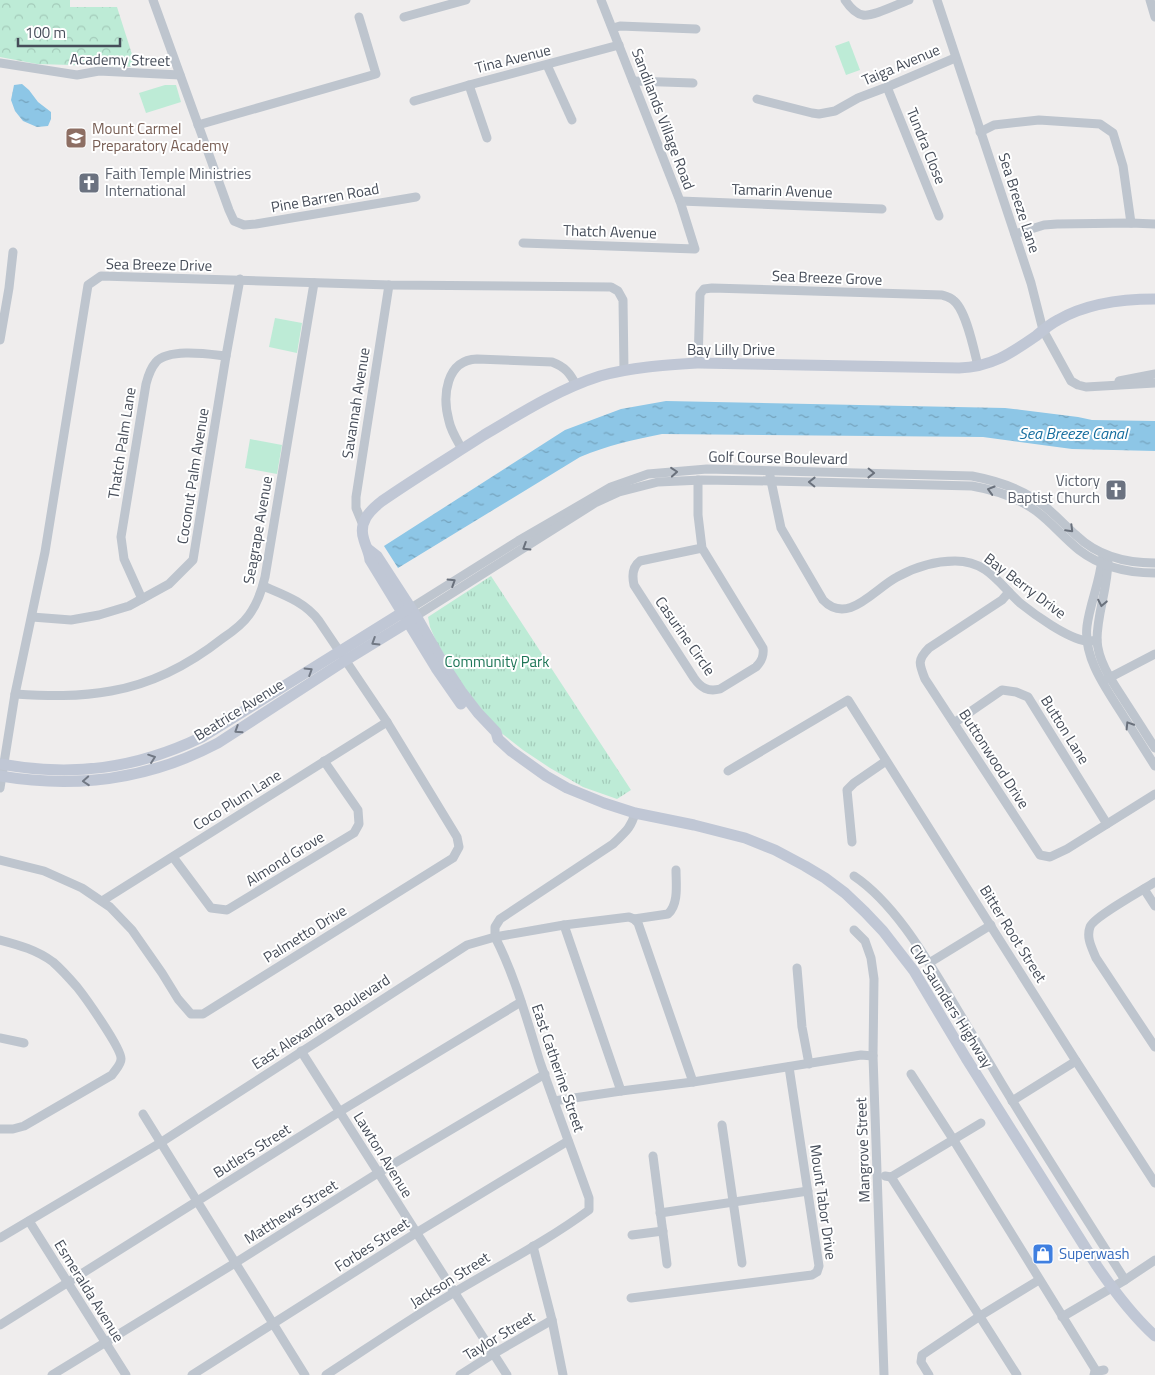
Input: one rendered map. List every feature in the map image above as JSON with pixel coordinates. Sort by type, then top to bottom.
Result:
[{"type":"main road","name":"Bay Lilly Drive","points":[[363,525],[369,512],[382,501],[462,449],[541,402],[600,376],[624,370],[698,363],[959,368],[978,366],[993,362],[1011,353],[1066,316],[1090,307],[1118,301],[1155,299]]},
{"type":"main road","name":"CW Saunders Highway","points":[[363,525],[363,535],[370,560],[409,615],[436,668],[455,696],[491,736],[498,739],[546,776],[567,788],[604,803],[659,819],[694,825],[745,838],[775,850],[825,878],[845,893],[884,931],[921,982],[966,1058],[1097,1266],[1112,1288],[1140,1322],[1155,1336]]},
{"type":"main road","name":"Beatrice Avenue","points":[[2,770],[84,770],[116,766],[146,760],[182,747],[343,656],[409,615]]},
{"type":"street","name":"Pine Barren Road","points":[[153,0],[234,221],[244,225],[256,224],[416,197]]},
{"type":"street","points":[[404,16],[466,0]]},
{"type":"street","name":"Sandilands Village Road","points":[[601,0],[680,201],[696,249]]},
{"type":"street","points":[[846,0],[854,11],[863,15],[873,14],[909,0]]},
{"type":"street","name":"Sea Breeze Lane","points":[[937,0],[1015,234],[1043,330],[1071,381],[1086,387],[1102,386]]},
{"type":"street","points":[[1150,0],[1155,17]]},
{"type":"street","points":[[198,125],[376,74],[359,17]]},
{"type":"street","points":[[613,28],[620,26],[696,29]]},
{"type":"street","name":"Tina Avenue","points":[[414,101],[469,84],[620,45]]},
{"type":"street","name":"Taiga Avenue","points":[[757,99],[819,114],[835,111],[858,98],[955,58]]},
{"type":"street","name":"Academy Street","points":[[0,64],[77,75],[99,72],[180,75]]},
{"type":"street","points":[[547,64],[572,120]]},
{"type":"street","points":[[633,81],[693,83]]},
{"type":"street","points":[[469,84],[487,138]]},
{"type":"street","name":"Tundra Close","points":[[887,87],[939,216]]},
{"type":"street","points":[[980,132],[994,125],[1039,120],[1100,124],[1113,133],[1123,166],[1132,223]]},
{"type":"street","name":"Tamarin Avenue","points":[[680,201],[882,209]]},
{"type":"street","points":[[1015,234],[1057,224],[1155,224]]},
{"type":"street","name":"Thatch Avenue","points":[[524,243],[696,249]]},
{"type":"street","points":[[0,340],[4,288],[13,252]]},
{"type":"street","name":"Sea Breeze Drive","points":[[0,788],[15,694],[45,552],[88,285],[101,276],[389,285],[614,288],[620,293],[623,300],[624,370]]},
{"type":"street","name":"Coconut Palm Avenue","points":[[32,617],[80,619],[129,606],[169,584],[193,560],[240,279]]},
{"type":"street","name":"Seagrape Avenue","points":[[15,694],[47,696],[88,694],[132,686],[156,678],[196,658],[233,631],[250,614],[263,586],[314,283]]},
{"type":"street","name":"Savannah Avenue","points":[[363,525],[356,508],[356,497],[389,285]]},
{"type":"street","name":"Sea Breeze Grove","points":[[698,363],[700,294],[704,289],[712,288],[942,295],[953,300],[962,311],[978,366]]},
{"type":"street","name":"Thatch Palm Lane","points":[[142,599],[124,559],[121,537],[146,384],[150,370],[157,360],[167,356],[194,353],[226,356]]},
{"type":"street","points":[[462,449],[450,425],[446,400],[447,389],[453,371],[462,362],[477,359],[552,362],[569,371],[576,385]]},
{"type":"street","points":[[1102,386],[1130,378],[1155,374]]},
{"type":"street","points":[[1102,386],[1155,383]]},
{"type":"street","name":"Golf Course Boulevard","points":[[409,615],[518,541],[611,487],[648,474],[707,469],[972,481],[1013,497],[1036,511],[1080,551],[1105,565],[1128,572],[1155,574]]},
{"type":"street","name":"Bay Berry Drive","points":[[770,471],[781,528],[823,600],[830,607],[840,610],[854,607],[896,577],[930,564],[943,561],[964,561],[979,566],[998,579],[1021,603],[1050,624],[1076,638],[1087,641],[1097,640]]},
{"type":"street","name":"Golf Course Boulevard","points":[[409,615],[595,504],[619,492],[658,482],[698,480],[994,481],[1016,488],[1034,498],[1084,542],[1105,554],[1124,561],[1155,563]]},
{"type":"street","name":"Casurine Circle","points":[[698,480],[698,516],[702,548],[764,651],[764,655],[756,667],[714,691],[709,691],[702,687],[694,678],[634,585],[632,577],[636,564],[640,561],[702,548]]},
{"type":"street","points":[[1105,554],[1106,586],[1098,628],[1098,650],[1106,680],[1155,766]]},
{"type":"street","points":[[1105,565],[1087,627],[1087,641],[1094,665],[1155,748]]},
{"type":"street","name":"Palmetto Drive","points":[[0,860],[44,871],[82,888],[110,906],[132,930],[178,1000],[191,1014],[203,1014],[452,858],[459,847],[457,837],[387,722],[319,620],[310,610],[292,598],[263,586]]},
{"type":"street","name":"Buttonwood Drive","points":[[1009,592],[1002,600],[922,654],[919,666],[1040,855],[1050,857],[1068,849],[1155,794]]},
{"type":"street","points":[[1106,680],[1155,654]]},
{"type":"street","name":"Button Lane","points":[[954,723],[1002,690],[1016,692],[1028,697],[1107,824]]},
{"type":"street","name":"Bitter Root Street","points":[[728,771],[848,700],[1155,1183]]},
{"type":"street","name":"Coco Plum Lane","points":[[102,901],[387,722]]},
{"type":"street","name":"Almond Grove","points":[[173,857],[211,908],[227,910],[354,833],[359,824],[358,810],[324,761]]},
{"type":"street","points":[[852,842],[847,790],[886,761]]},
{"type":"street","points":[[495,937],[496,927],[500,919],[613,844],[629,828],[635,813]]},
{"type":"street","name":"East Alexandra Boulevard","points":[[0,1238],[160,1143],[467,945],[495,937],[564,925],[668,914],[675,905],[676,870]]},
{"type":"street","points":[[854,876],[867,885],[913,939],[1125,1280]]},
{"type":"street","points":[[1155,882],[1101,916],[1091,924],[1088,934],[1090,945],[1096,958],[1155,1047]]},
{"type":"street","points":[[1144,889],[1155,906]]},
{"type":"street","points":[[634,919],[638,923],[692,1082]]},
{"type":"street","points":[[564,925],[621,1091]]},
{"type":"street","points":[[929,963],[991,925]]},
{"type":"street","name":"Mangrove Street","points":[[854,930],[865,941],[873,966],[873,1056],[884,1375]]},
{"type":"street","name":"East Catherine Street","points":[[495,937],[521,1002],[544,1074],[589,1198],[589,1210]]},
{"type":"street","points":[[0,940],[25,946],[53,962],[77,986],[119,1049],[122,1058],[112,1075],[24,1126],[13,1129],[0,1129]]},
{"type":"street","points":[[797,968],[802,1027],[809,1064]]},
{"type":"street","points":[[921,982],[935,973]]},
{"type":"street","name":"Butlers Street","points":[[0,1324],[339,1112],[521,1002]]},
{"type":"street","points":[[0,1038],[24,1043]]},
{"type":"street","name":"Lawton Avenue","points":[[301,1051],[506,1375]]},
{"type":"street","points":[[554,1101],[692,1082],[861,1055],[873,1056]]},
{"type":"street","points":[[1012,1101],[1076,1061]]},
{"type":"street","name":"Mount Tabor Drive","points":[[631,1298],[815,1274],[818,1272],[819,1266],[790,1067]]},
{"type":"street","name":"Matthews Street","points":[[52,1375],[378,1173],[544,1074]]},
{"type":"street","points":[[911,1074],[954,1139],[1039,1280],[1098,1372]]},
{"type":"street","points":[[143,1114],[305,1375]]},
{"type":"street","points":[[891,1177],[980,1123]]},
{"type":"street","points":[[722,1125],[742,1263]]},
{"type":"street","points":[[1016,1136],[1029,1127]]},
{"type":"street","name":"Forbes Street","points":[[192,1375],[416,1233],[568,1141]]},
{"type":"street","points":[[1032,1162],[1045,1153]]},
{"type":"street","points":[[653,1156],[668,1264]]},
{"type":"street","points":[[878,1170],[883,1175],[891,1177],[1017,1375]]},
{"type":"street","points":[[660,1213],[808,1191]]},
{"type":"street","points":[[1056,1201],[1069,1192]]},
{"type":"street","name":"Jackson Street","points":[[326,1375],[454,1292],[533,1246],[589,1210]]},
{"type":"street","name":"Esmeralda Avenue","points":[[29,1221],[126,1375]]},
{"type":"street","points":[[632,1235],[663,1231]]},
{"type":"street","points":[[533,1246],[552,1320],[563,1375]]},
{"type":"street","points":[[1062,1317],[1155,1260]]},
{"type":"street","points":[[929,1375],[921,1362],[922,1355],[980,1316],[1039,1280]]},
{"type":"street","name":"Taylor Street","points":[[460,1375],[552,1320]]},
{"type":"green space","points":[[0,0],[70,0],[70,7],[117,7],[136,67],[37,64],[0,57]]},
{"type":"green space","points":[[849,41],[860,70],[846,75],[835,46]]},
{"type":"green space","points":[[165,85],[176,85],[181,102],[146,113],[139,93]]},
{"type":"green space","points":[[275,318],[302,323],[297,353],[269,347]]},
{"type":"green space","points":[[250,439],[282,445],[277,474],[245,468]]},
{"type":"green space","name":"Community Park","points":[[491,576],[631,790],[617,799],[583,787],[550,768],[500,732],[462,685],[436,641],[428,617]]},
{"type":"water","points":[[22,84],[38,102],[51,112],[48,126],[37,127],[23,121],[15,111],[11,100],[14,85]]},
{"type":"water","name":"Sea Breeze Canal","points":[[666,401],[1005,408],[1092,420],[1155,421],[1155,451],[1072,449],[983,437],[662,434],[621,443],[580,457],[398,568],[384,546],[565,430],[621,409]]},
{"type":"place","name":"Mount Carmel Preparatory Academy","points":[[76,138]]},
{"type":"place","name":"Faith Temple Ministries International","points":[[89,183]]},
{"type":"place","name":"Victory Baptist Church","points":[[1116,490]]},
{"type":"place","name":"Superwash","points":[[1043,1254]]}]
